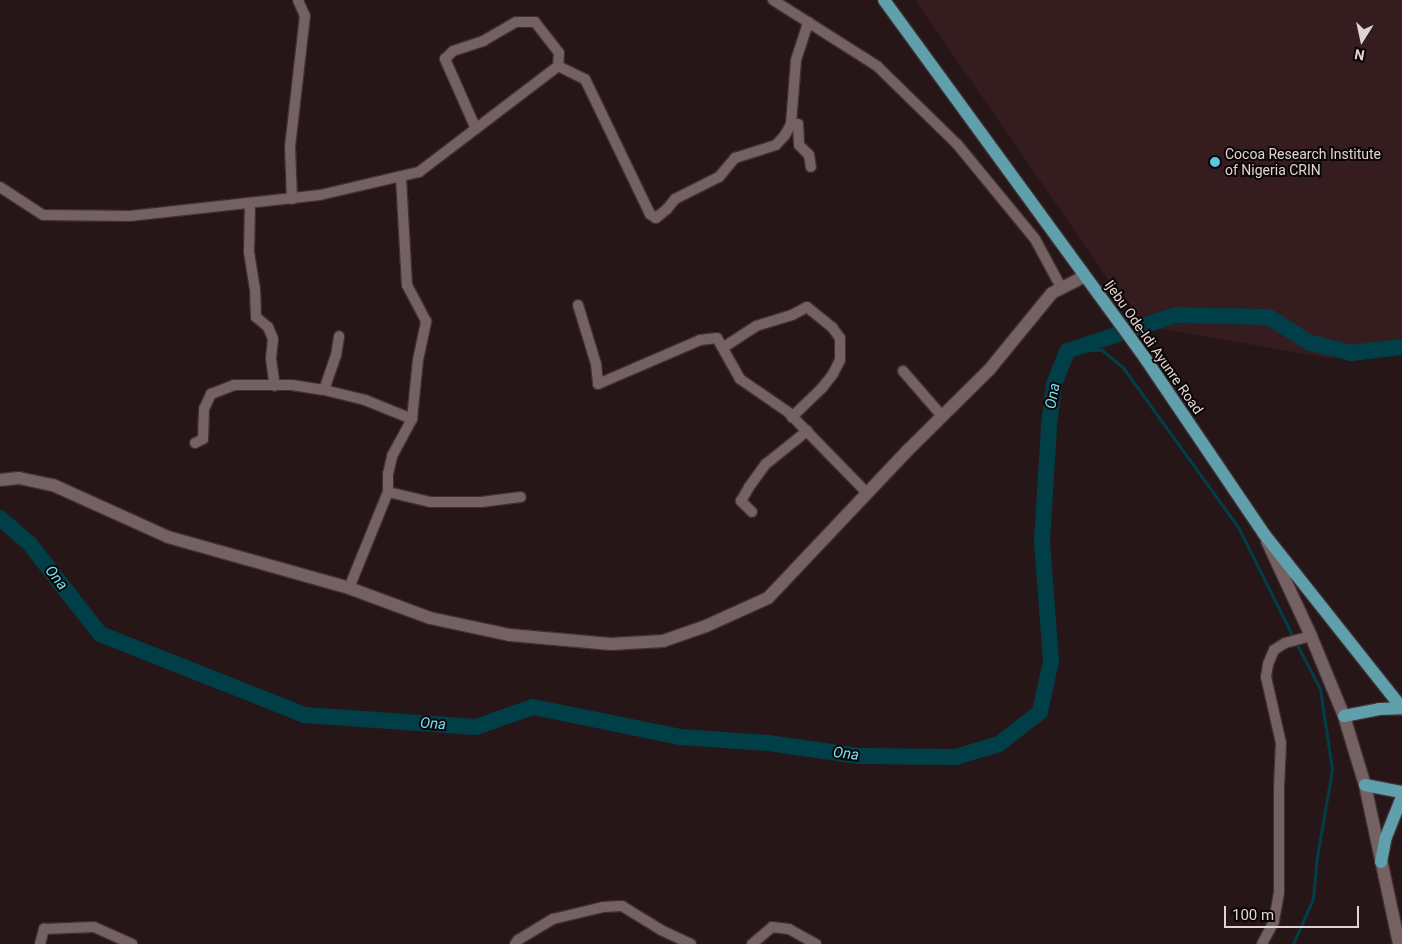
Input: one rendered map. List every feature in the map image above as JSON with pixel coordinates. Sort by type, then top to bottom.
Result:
[{"type":"main road","name":"Ijebu Ode-Idi Ayunre Road","points":[[884,0],[1146,358],[1264,534],[1402,708]]},
{"type":"main road","points":[[1344,716],[1371,710],[1402,708]]},
{"type":"main road","points":[[1365,785],[1402,792]]},
{"type":"main road","points":[[1381,862],[1386,837],[1401,803]]},
{"type":"street","points":[[292,198],[290,147],[305,16],[298,0]]},
{"type":"street","points":[[773,0],[877,66],[958,144],[1035,239],[1061,287]]},
{"type":"street","points":[[0,187],[44,215],[130,216],[320,195],[419,172],[476,129],[558,66],[559,53],[535,22],[516,22],[483,40],[453,51],[445,60],[476,129]]},
{"type":"street","points":[[558,66],[585,79],[650,214],[656,218],[668,209],[675,199],[719,177],[735,158],[776,145],[785,135],[791,124],[796,60],[808,22]]},
{"type":"street","points":[[791,124],[798,124],[799,144],[809,155],[811,167]]},
{"type":"street","points":[[349,588],[388,492],[388,474],[392,456],[412,419],[418,360],[426,320],[407,285],[400,176]]},
{"type":"street","points":[[250,204],[248,252],[255,288],[256,317],[268,327],[273,339],[271,359],[275,386]]},
{"type":"street","points":[[0,480],[19,478],[53,485],[168,537],[349,588],[430,618],[510,635],[611,644],[663,641],[706,626],[768,598],[867,492],[989,370],[1052,294],[1061,287],[1086,276]]},
{"type":"street","points":[[578,305],[596,364],[598,384],[700,340],[717,338],[724,347],[740,379],[792,416],[867,492]]},
{"type":"street","points":[[724,347],[756,326],[792,315],[807,307],[832,327],[840,338],[840,360],[833,374],[822,388],[792,416]]},
{"type":"street","points":[[324,390],[336,356],[339,336]]},
{"type":"street","points":[[903,371],[942,416]]},
{"type":"street","points":[[195,443],[203,438],[204,409],[210,394],[234,385],[292,385],[324,390],[365,400],[412,419]]},
{"type":"street","points":[[752,512],[741,501],[749,487],[766,464],[807,431]]},
{"type":"street","points":[[388,492],[430,502],[481,502],[521,497]]},
{"type":"street","points":[[1264,534],[1305,637],[1344,716],[1365,785],[1399,944]]},
{"type":"street","points":[[1262,944],[1274,921],[1279,892],[1278,831],[1281,742],[1266,677],[1270,656],[1274,650],[1285,643],[1305,637]]},
{"type":"street","points":[[515,944],[518,940],[553,919],[603,907],[622,906],[661,930],[691,944]]},
{"type":"street","points":[[40,944],[44,929],[94,927],[132,944]]},
{"type":"street","points":[[752,944],[772,927],[789,929],[816,944]]},
{"type":"shaded area","name":"Cocoa Research Institute of Nigeria CRIN","points":[[915,0],[1402,0],[1402,352],[1328,358],[1140,325]]},
{"type":"waterway","name":"Ona","points":[[0,518],[29,543],[100,634],[305,715],[476,727],[533,707],[681,737],[768,743],[859,756],[956,757],[999,744],[1040,712],[1051,661],[1042,541],[1049,425],[1054,384],[1067,351],[1176,315],[1269,317],[1308,342],[1351,353],[1402,347]]},
{"type":"waterway","points":[[1067,351],[1102,350],[1123,367],[1239,528],[1294,638]]},
{"type":"waterway","points":[[1293,944],[1313,899],[1317,857],[1332,770],[1320,689],[1296,643]]},
{"type":"place","name":"Cocoa Research Institute of Nigeria CRIN","points":[[1215,162]]}]
